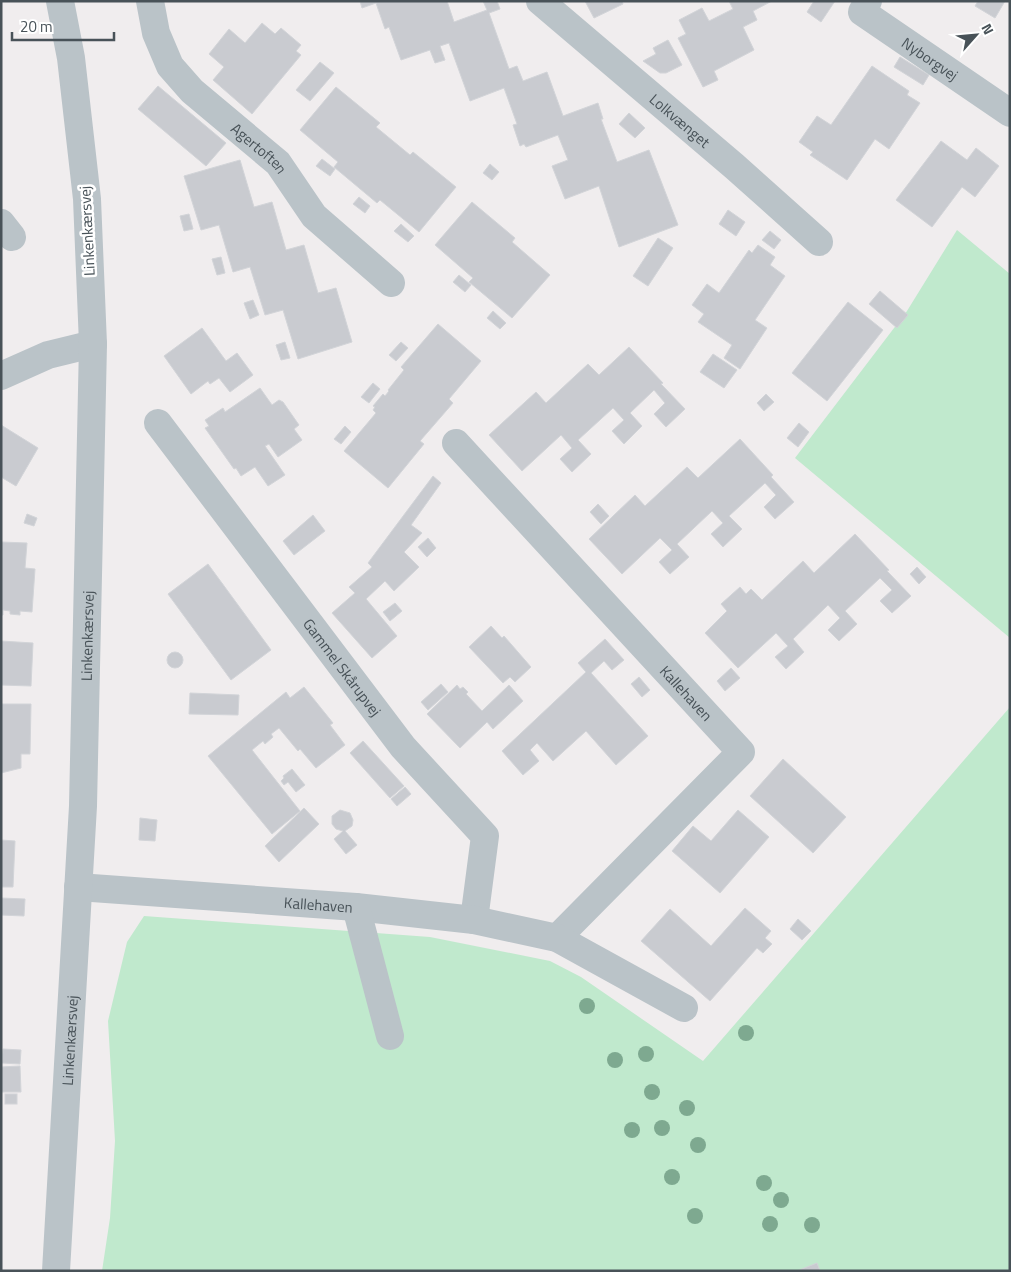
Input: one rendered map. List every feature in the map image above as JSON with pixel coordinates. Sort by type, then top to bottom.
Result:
[{"type":"street","name":"Linkenkærsvej","points":[[56,1271],[83,806],[93,344],[87,199],[71,58],[60,1]]},
{"type":"street","name":"Agertoften","points":[[150,1],[156,33],[170,66],[192,91],[278,163],[314,216],[391,283]]},
{"type":"street","name":"Lolkvænget","points":[[540,1],[734,166],[819,242]]},
{"type":"street","name":"Nyborgvej","points":[[868,1],[862,12],[1010,113]]},
{"type":"street","points":[[1,376],[48,355],[93,344]]},
{"type":"street","name":"Gammel Skårupvej","points":[[158,424],[403,747],[485,836],[474,920]]},
{"type":"street","name":"Kallehaven","points":[[456,443],[741,752],[558,938]]},
{"type":"street","name":"Kallehaven","points":[[78,887],[356,907],[474,920],[558,938],[684,1008]]},
{"type":"street","points":[[356,907],[390,1036]]},
{"type":"green space","points":[[957,230],[1010,274],[1010,638],[795,458],[907,311]]},
{"type":"green space","points":[[1010,707],[1010,1271],[102,1271],[110,1218],[115,1141],[108,1021],[127,942],[144,916],[430,937],[550,961],[581,977],[703,1061]]},
{"type":"building","points":[[360,1],[447,1],[454,22],[487,10],[483,1],[497,1],[500,9],[489,13],[509,69],[517,66],[523,81],[547,72],[563,116],[598,103],[603,119],[601,119],[617,162],[649,150],[678,225],[619,247],[599,186],[565,199],[552,166],[568,160],[558,135],[526,147],[524,144],[520,146],[513,125],[517,124],[504,88],[470,101],[449,43],[440,46],[445,60],[435,63],[430,50],[401,60],[389,27],[385,29],[376,3],[362,8]]},
{"type":"building","points":[[585,1],[622,1],[623,4],[594,18]]},
{"type":"building","points":[[729,1],[772,1],[753,11],[757,20],[743,27],[754,50],[714,71],[718,80],[703,87],[678,38],[686,34],[679,20],[702,8],[709,21],[733,9]]},
{"type":"building","points":[[814,1],[835,1],[821,22],[807,12]]},
{"type":"building","points":[[978,1],[1005,1],[995,18],[975,6]]},
{"type":"building","points":[[262,23],[275,34],[281,28],[301,45],[296,51],[301,55],[252,114],[213,80],[224,67],[209,54],[229,29],[245,43]]},
{"type":"building","points":[[668,40],[682,65],[666,73],[660,73],[643,61],[656,54],[653,48]]},
{"type":"building","points":[[900,57],[929,75],[923,85],[894,67]]},
{"type":"building","points":[[320,62],[334,73],[310,101],[296,90]]},
{"type":"building","points":[[872,66],[909,91],[907,95],[920,103],[889,149],[875,139],[847,180],[810,155],[813,152],[799,142],[817,116],[831,125]]},
{"type":"building","points":[[158,86],[226,143],[206,166],[138,109]]},
{"type":"building","points":[[336,87],[380,123],[376,127],[410,155],[413,152],[456,187],[419,232],[380,200],[377,203],[334,167],[338,162],[300,130]]},
{"type":"building","points":[[629,113],[645,128],[635,138],[619,124]]},
{"type":"building","points":[[941,141],[967,160],[976,148],[999,166],[975,197],[962,187],[932,227],[896,200]]},
{"type":"building","points":[[322,159],[335,169],[330,176],[316,166]]},
{"type":"building","points":[[240,160],[254,207],[272,202],[286,250],[304,245],[318,293],[336,288],[352,342],[298,359],[283,310],[265,315],[250,267],[233,272],[219,225],[201,230],[184,176]]},
{"type":"building","points":[[490,164],[499,172],[492,180],[483,173]]},
{"type":"building","points":[[359,197],[370,206],[365,213],[353,204]]},
{"type":"building","points":[[472,202],[515,238],[512,242],[550,275],[512,318],[469,282],[473,278],[435,245]]},
{"type":"building","points":[[728,210],[745,222],[736,236],[719,224]]},
{"type":"building","points":[[189,214],[193,229],[184,231],[180,216]]},
{"type":"building","points":[[401,224],[414,236],[408,242],[394,231]]},
{"type":"building","points":[[770,231],[781,240],[774,249],[762,240]]},
{"type":"building","points":[[658,238],[673,248],[648,286],[633,276]]},
{"type":"building","points":[[758,245],[775,257],[770,265],[785,276],[755,320],[767,328],[740,369],[724,358],[732,345],[698,322],[704,314],[692,305],[707,284],[719,293],[749,250],[752,253]]},
{"type":"building","points":[[221,257],[225,273],[217,275],[212,259]]},
{"type":"building","points":[[459,275],[471,285],[465,292],[453,282]]},
{"type":"building","points":[[880,291],[908,315],[897,328],[869,304]]},
{"type":"building","points":[[253,300],[259,315],[250,319],[244,303]]},
{"type":"building","points":[[848,302],[883,330],[827,401],[792,373]]},
{"type":"building","points":[[493,311],[506,323],[500,329],[487,318]]},
{"type":"building","points":[[438,324],[481,361],[449,399],[453,403],[420,441],[424,444],[388,488],[344,451],[376,413],[373,410],[375,407],[373,406],[383,394],[385,396],[389,391],[404,370],[401,367]]},
{"type":"building","points":[[202,328],[226,361],[237,353],[253,375],[230,392],[219,378],[210,384],[208,381],[191,394],[164,356]]},
{"type":"building","points":[[285,342],[290,358],[281,360],[276,345]]},
{"type":"building","points":[[401,342],[408,348],[396,361],[389,355]]},
{"type":"building","points":[[629,347],[685,409],[666,427],[654,414],[665,403],[654,390],[630,413],[642,426],[624,444],[612,431],[624,420],[613,408],[578,440],[591,454],[572,472],[560,459],[572,448],[561,435],[522,471],[489,435],[536,392],[546,403],[588,364],[599,375]]},
{"type":"building","points":[[713,354],[737,370],[724,388],[700,372]]},
{"type":"building","points":[[373,383],[380,389],[369,403],[361,397]]},
{"type":"building","points":[[260,388],[272,405],[279,400],[283,402],[299,425],[294,429],[302,440],[278,457],[269,444],[265,446],[285,475],[268,486],[255,467],[241,476],[205,428],[209,426],[205,420],[223,408],[225,412]]},
{"type":"building","points":[[766,394],[774,402],[764,411],[757,403]]},
{"type":"building","points":[[799,423],[809,432],[798,447],[787,438]]},
{"type":"building","points":[[1,425],[38,448],[16,486],[1,477]]},
{"type":"building","points":[[345,426],[351,432],[341,444],[334,439]]},
{"type":"building","points":[[740,439],[773,475],[771,477],[794,502],[775,519],[764,507],[776,495],[765,483],[729,516],[742,529],[723,547],[711,534],[723,523],[712,511],[677,544],[689,557],[670,574],[659,562],[672,550],[660,538],[622,574],[589,539],[635,495],[645,506],[687,467],[698,478]]},
{"type":"building","points":[[433,476],[441,483],[411,525],[422,533],[404,552],[419,567],[394,591],[385,581],[366,599],[397,636],[372,658],[332,613],[355,593],[349,587],[372,567],[368,563]]},
{"type":"building","points":[[598,504],[609,516],[601,524],[590,512]]},
{"type":"building","points":[[27,514],[37,518],[34,526],[24,523]]},
{"type":"building","points":[[313,515],[325,531],[294,555],[283,541]]},
{"type":"building","points":[[855,534],[911,596],[892,613],[880,601],[892,590],[880,578],[845,611],[857,624],[839,641],[828,630],[840,618],[828,605],[793,639],[804,652],[786,669],[775,657],[788,646],[776,633],[738,668],[705,633],[727,611],[721,604],[740,587],[746,594],[751,589],[762,600],[803,561],[814,573]]},
{"type":"building","points":[[428,538],[436,548],[427,557],[418,547]]},
{"type":"building","points":[[1,542],[27,543],[25,568],[35,569],[32,612],[20,611],[20,615],[10,614],[10,611],[3,610],[3,615],[1,615]]},
{"type":"building","points":[[208,564],[271,650],[231,680],[168,594]]},
{"type":"building","points":[[917,567],[926,577],[919,584],[910,574]]},
{"type":"building","points":[[395,603],[402,611],[390,621],[383,612]]},
{"type":"building","points":[[491,626],[502,638],[504,636],[531,667],[515,682],[510,677],[503,683],[469,647]]},
{"type":"building","points":[[605,639],[624,660],[612,670],[604,661],[591,673],[648,736],[616,765],[586,731],[553,761],[537,743],[530,750],[539,761],[523,775],[502,751],[586,672],[578,663]]},
{"type":"building","points":[[1,641],[33,643],[31,686],[1,685]]},
{"type":"building","points":[[175,652],[181,654],[183,660],[181,666],[175,668],[169,666],[167,660],[169,654]]},
{"type":"building","points":[[731,668],[740,678],[725,691],[717,681]]},
{"type":"building","points":[[639,677],[650,690],[642,697],[631,684]]},
{"type":"building","points":[[441,684],[448,692],[428,710],[421,702]]},
{"type":"building","points":[[457,685],[460,689],[463,687],[468,692],[466,694],[482,711],[509,685],[523,701],[493,729],[487,722],[460,748],[427,714]]},
{"type":"building","points":[[304,687],[333,723],[330,725],[345,745],[316,768],[300,749],[298,751],[279,728],[271,734],[273,737],[265,744],[263,741],[252,750],[300,811],[272,834],[208,756],[286,692],[290,698]]},
{"type":"building","points":[[190,693],[239,695],[238,715],[189,714]]},
{"type":"building","points":[[1,704],[31,704],[30,754],[21,754],[21,768],[1,773]]},
{"type":"building","points":[[363,741],[404,786],[390,798],[350,753]]},
{"type":"building","points":[[783,759],[846,817],[813,853],[750,796]]},
{"type":"building","points":[[292,769],[305,785],[296,792],[288,782],[284,785],[281,781],[284,778],[283,776]]},
{"type":"building","points":[[405,787],[411,794],[397,806],[391,799]]},
{"type":"building","points":[[304,808],[319,824],[279,862],[265,846]]},
{"type":"building","points":[[340,810],[350,813],[353,820],[352,826],[345,831],[357,845],[346,854],[334,839],[343,831],[336,829],[332,824],[332,816]]},
{"type":"building","points":[[738,810],[769,837],[720,893],[672,851],[693,826],[711,841]]},
{"type":"building","points":[[140,818],[157,820],[155,841],[139,840]]},
{"type":"building","points":[[1,840],[15,841],[13,887],[1,887]]},
{"type":"building","points":[[1,898],[25,899],[24,916],[1,915]]},
{"type":"building","points":[[745,908],[771,931],[765,938],[772,944],[763,953],[757,948],[710,1001],[641,941],[670,909],[711,946]]},
{"type":"building","points":[[798,919],[811,931],[802,940],[790,929]]},
{"type":"building","points":[[3,1049],[21,1050],[20,1064],[2,1063]]},
{"type":"building","points":[[20,1066],[21,1092],[1,1092],[1,1067]]},
{"type":"building","points":[[5,1094],[17,1094],[17,1104],[5,1104]]},
{"type":"building","points":[[817,1263],[820,1271],[797,1271]]}]
